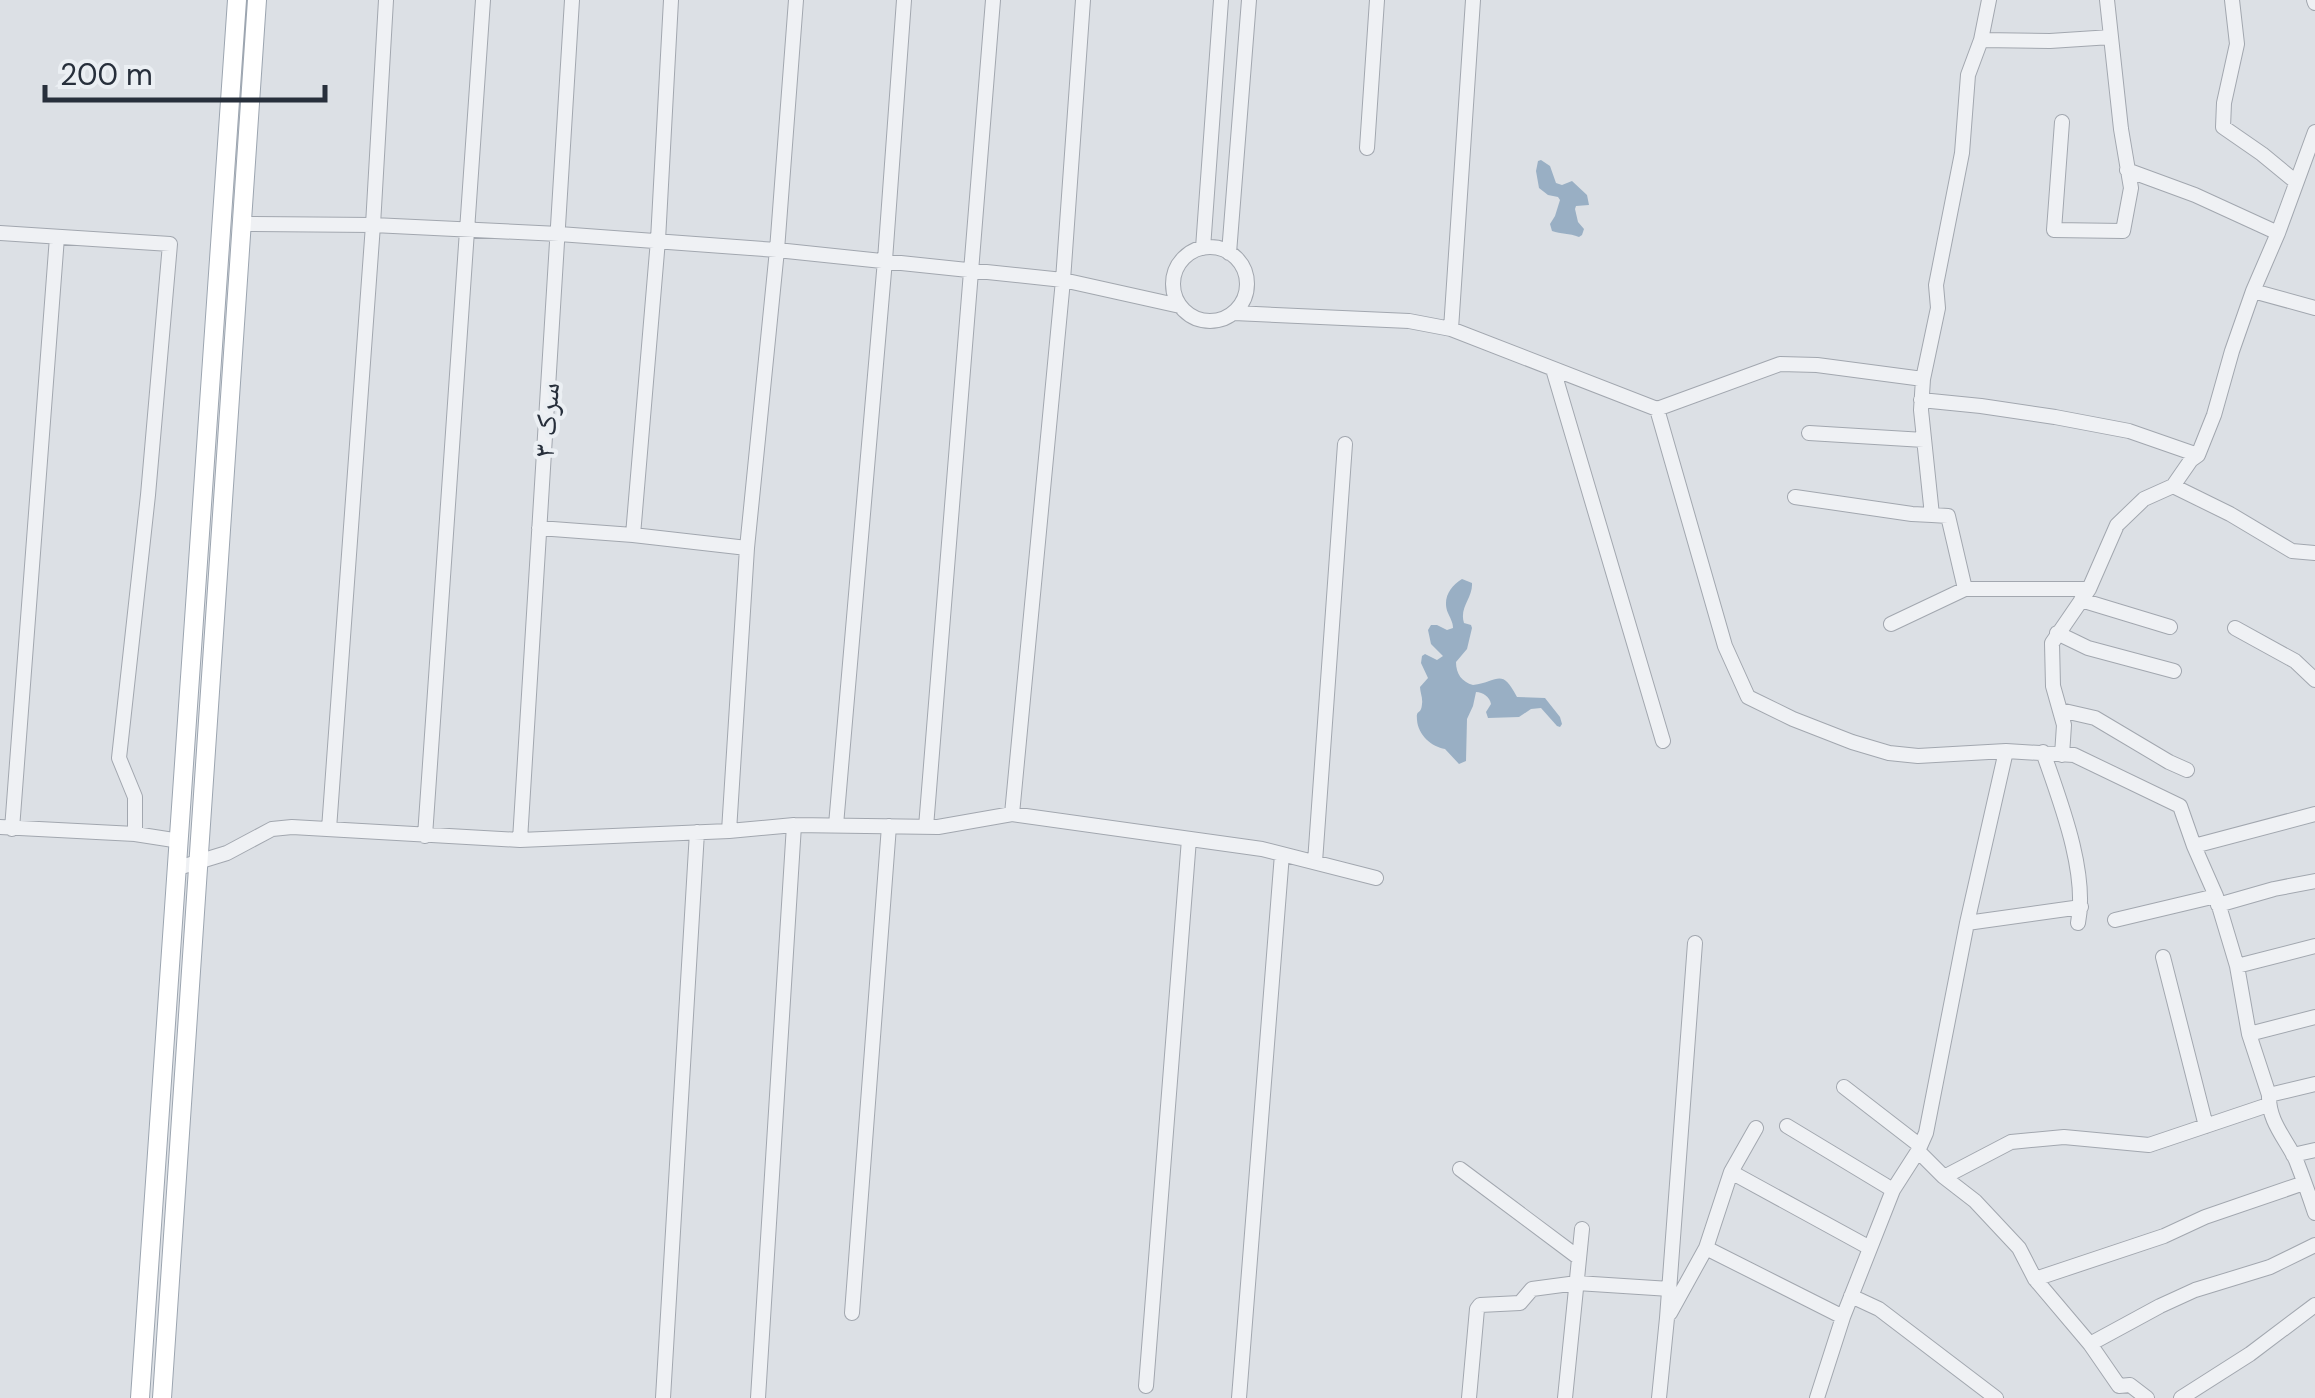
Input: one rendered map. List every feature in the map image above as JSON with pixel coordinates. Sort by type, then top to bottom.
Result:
[{"type":"main road","points":[[140,1398],[237,0]]},
{"type":"main road","points":[[162,1398],[257,0]]},
{"type":"street","points":[[329,830],[386,0]]},
{"type":"street","points":[[425,836],[483,0]]},
{"type":"street","name":"سرک ۳","points":[[520,840],[572,0]]},
{"type":"street","points":[[634,535],[658,240],[670,0]]},
{"type":"street","points":[[729,831],[747,548],[777,250],[796,0]]},
{"type":"street","points":[[836,825],[904,0]]},
{"type":"street","points":[[926,827],[993,0]]},
{"type":"street","points":[[1012,814],[1063,280],[1083,0]]},
{"type":"street","points":[[1203,248],[1220,0]]},
{"type":"street","points":[[1229,253],[1249,0]]},
{"type":"street","points":[[1367,148],[1377,0]]},
{"type":"street","points":[[1452,329],[1472,0]]},
{"type":"street","points":[[1932,514],[1922,378],[1938,308],[1936,284],[1962,152],[1968,74],[1981,40],[1989,0]]},
{"type":"street","points":[[2062,122],[2054,230],[2123,231],[2131,188],[2120,129],[2107,0]]},
{"type":"street","points":[[2232,0],[2237,44],[2222,127],[2296,182]]},
{"type":"street","points":[[1981,40],[2112,37]]},
{"type":"street","points":[[2062,755],[2064,725],[2053,686],[2052,644],[2085,594],[2117,525],[2144,499],[2173,486],[2198,455],[2253,291],[2315,132]]},
{"type":"street","points":[[2127,170],[2278,233]]},
{"type":"street","points":[[240,224],[559,234],[884,260],[1063,280],[1180,306],[1198,319],[1212,321],[1234,312],[1245,296],[1244,268],[1236,256],[1223,249],[1203,248],[1183,259],[1174,286],[1180,306]]},
{"type":"street","points":[[0,233],[170,244],[119,758],[135,797],[135,834]]},
{"type":"street","points":[[57,237],[6,828],[135,834],[180,842]]},
{"type":"street","points":[[2253,291],[2315,308]]},
{"type":"street","points":[[1234,312],[1408,321],[1452,329],[1657,410],[1780,364],[1922,378]]},
{"type":"street","points":[[1553,369],[1663,741]]},
{"type":"street","points":[[1922,400],[2055,417],[2129,432],[2198,455]]},
{"type":"street","points":[[1657,410],[1725,646],[1748,698],[1852,742],[1889,752],[1918,756],[2006,751],[2074,755],[2180,806],[2237,966],[2249,1034],[2281,1137],[2294,1155],[2315,1213]]},
{"type":"street","points":[[1810,434],[1924,440]]},
{"type":"street","points":[[1315,862],[1345,444]]},
{"type":"street","points":[[2173,486],[2292,551],[2315,554]]},
{"type":"street","points":[[1796,497],[1948,516],[1965,589]]},
{"type":"street","points":[[539,528],[747,548]]},
{"type":"street","points":[[1891,624],[1965,589],[2085,594],[2170,627]]},
{"type":"street","points":[[2235,628],[2295,661],[2315,680]]},
{"type":"street","points":[[2057,633],[2088,648],[2174,671]]},
{"type":"street","points":[[2060,710],[2095,718],[2187,770]]},
{"type":"street","points":[[1817,1398],[1842,1318],[1893,1190],[1926,1133],[2006,751]]},
{"type":"street","points":[[1967,923],[2080,915],[2074,852],[2043,752]]},
{"type":"street","points":[[178,868],[228,853],[272,829],[292,827],[520,840],[794,825],[938,828],[1012,814],[1262,848],[1376,878]]},
{"type":"street","points":[[2194,846],[2315,814]]},
{"type":"street","points":[[758,1398],[794,825]]},
{"type":"street","points":[[852,1313],[888,826]]},
{"type":"street","points":[[664,1398],[697,832]]},
{"type":"street","points":[[1146,1386],[1189,839]]},
{"type":"street","points":[[1239,1398],[1282,854]]},
{"type":"street","points":[[2115,920],[2315,881]]},
{"type":"street","points":[[1658,1398],[1668,1318],[1695,943]]},
{"type":"street","points":[[2237,966],[2315,946]]},
{"type":"street","points":[[2163,957],[2206,1126]]},
{"type":"street","points":[[2249,1034],[2315,1018]]},
{"type":"street","points":[[1944,1177],[2011,1142],[2064,1137],[2149,1146],[2315,1084]]},
{"type":"street","points":[[1844,1087],[1974,1201],[2019,1248],[2035,1279],[2090,1344],[2119,1386],[2130,1385],[2147,1398]]},
{"type":"street","points":[[1787,1126],[1893,1190]]},
{"type":"street","points":[[1668,1318],[1706,1248],[1731,1172],[1756,1128]]},
{"type":"street","points":[[2294,1155],[2315,1150]]},
{"type":"street","points":[[1460,1169],[1579,1258]]},
{"type":"street","points":[[1731,1172],[1870,1248]]},
{"type":"street","points":[[2035,1279],[2164,1236],[2304,1182]]},
{"type":"street","points":[[1565,1398],[1582,1228]]},
{"type":"street","points":[[2090,1344],[2194,1290],[2270,1267],[2315,1245]]},
{"type":"street","points":[[1706,1248],[1842,1318]]},
{"type":"street","points":[[1470,1398],[1480,1305],[1520,1303],[1532,1289],[1577,1283],[1670,1289]]},
{"type":"street","points":[[1852,1296],[1879,1308],[1996,1398]]},
{"type":"street","points":[[2181,1398],[2250,1354],[2315,1305]]},
{"type":"water","points":[[1541,160],[1550,166],[1556,183],[1572,181],[1587,195],[1589,205],[1575,209],[1584,229],[1579,237],[1552,231],[1550,224],[1560,200],[1539,188],[1536,171]]},
{"type":"water","points":[[1462,579],[1472,583],[1463,617],[1464,623],[1472,628],[1467,649],[1456,662],[1460,677],[1473,685],[1503,679],[1517,697],[1545,698],[1562,724],[1557,726],[1541,708],[1519,717],[1488,718],[1490,701],[1476,692],[1467,719],[1466,761],[1459,764],[1445,749],[1426,739],[1417,716],[1422,704],[1420,687],[1428,678],[1422,656],[1437,660],[1443,656],[1431,644],[1428,630],[1431,625],[1453,628],[1447,598]]}]
